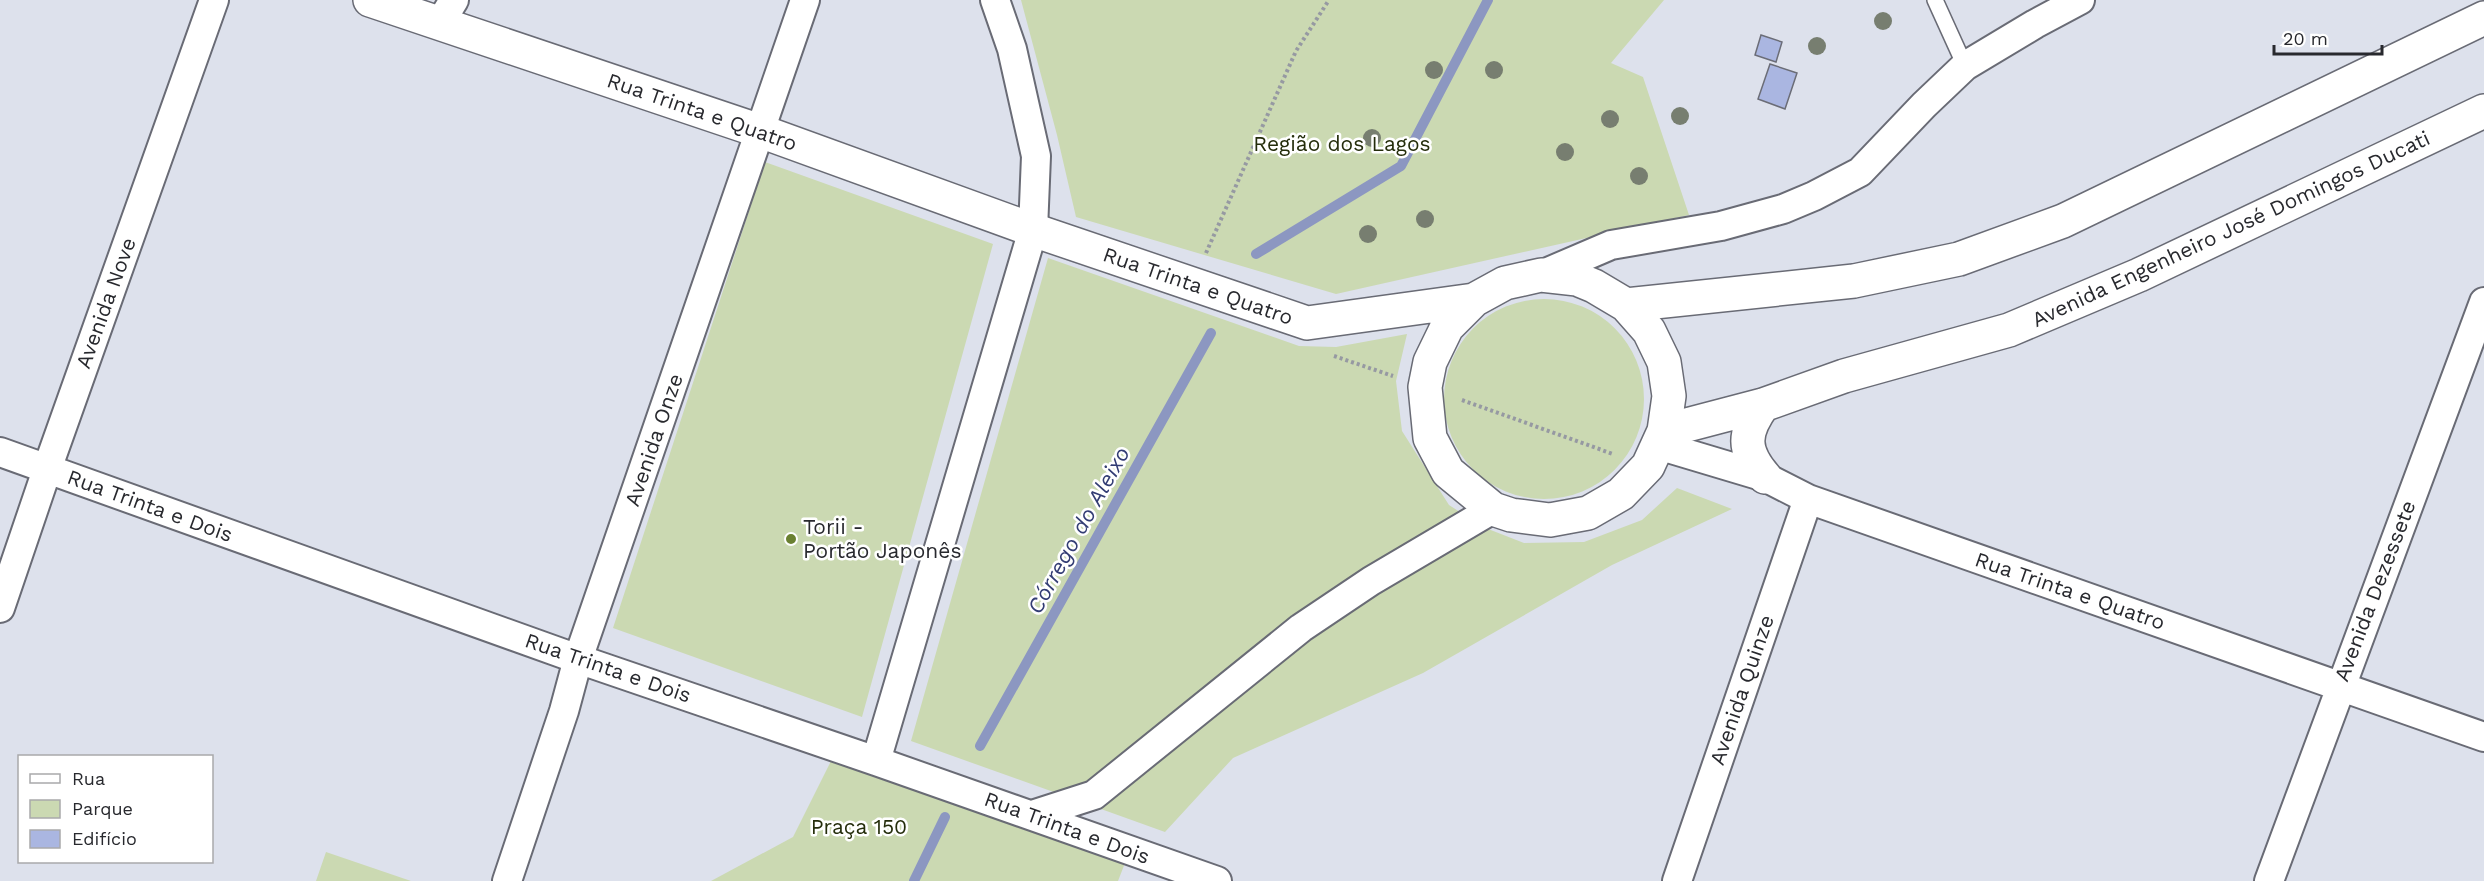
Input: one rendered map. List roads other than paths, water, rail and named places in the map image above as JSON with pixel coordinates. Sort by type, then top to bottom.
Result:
[{"type":"main road","name":"Rua Trinta e Quatro","points":[[370,0],[447,11],[760,131],[1033,230],[1307,324],[1474,300]]},
{"type":"main road","points":[[1626,305],[1854,281],[1959,259],[2062,221],[2484,18]]},
{"type":"main road","name":"Avenida Engenheiro José Domingos Ducati","points":[[1657,447],[1844,376],[2008,330],[2139,275],[2484,111]]},
{"type":"main road","points":[[1541,275],[1577,279],[1603,289],[1626,305],[1649,330],[1664,362],[1669,396],[1657,447],[1622,494],[1588,513],[1550,520],[1511,515],[1493,509],[1448,472],[1430,438],[1425,387],[1430,362],[1447,327],[1474,300],[1505,283],[1541,275]]},
{"type":"main road","points":[[1763,405],[1751,422],[1747,442],[1752,461],[1765,477]]},
{"type":"street","name":"Avenida Nove","points":[[0,608],[47,469],[214,0]]},
{"type":"street","name":"Avenida Onze","points":[[507,881],[564,711],[578,659],[805,0]]},
{"type":"street","points":[[876,760],[1033,230],[1036,156],[1012,49],[994,0]]},
{"type":"street","points":[[1541,275],[1611,245],[1720,226],[1783,208],[1814,196],[1860,172],[1965,66],[2080,0]]},
{"type":"street","name":"Avenida Dezessete","points":[[2269,881],[2484,303]]},
{"type":"street","name":"Rua Trinta e Quatro","points":[[1657,447],[1765,477],[1808,499],[2484,737]]},
{"type":"street","name":"Rua Trinta e Dois","points":[[0,452],[578,659],[1032,815],[1153,870],[1217,881]]},
{"type":"street","name":"Avenida Quinze","points":[[1677,881],[1808,499]]},
{"type":"street","points":[[1032,815],[1094,795],[1301,628],[1371,581],[1493,509]]},
{"type":"lane","points":[[1935,0],[1965,66]]},
{"type":"waterway","name":"Córrego do Aleixo","points":[[1256,254],[1401,166],[1488,0]]},
{"type":"waterway","name":"Córrego do Aleixo","points":[[980,746],[1211,333]]},
{"type":"waterway","name":"Córrego do Aleixo","points":[[914,881],[945,817]]},
{"type":"place","name":"Torii - Portão Japonês","points":[[791,539]]},
{"type":"park label","name":"Região dos Lagos","points":[[1342,144]]},
{"type":"park label","name":"Praça 150","points":[[859,827]]}]
